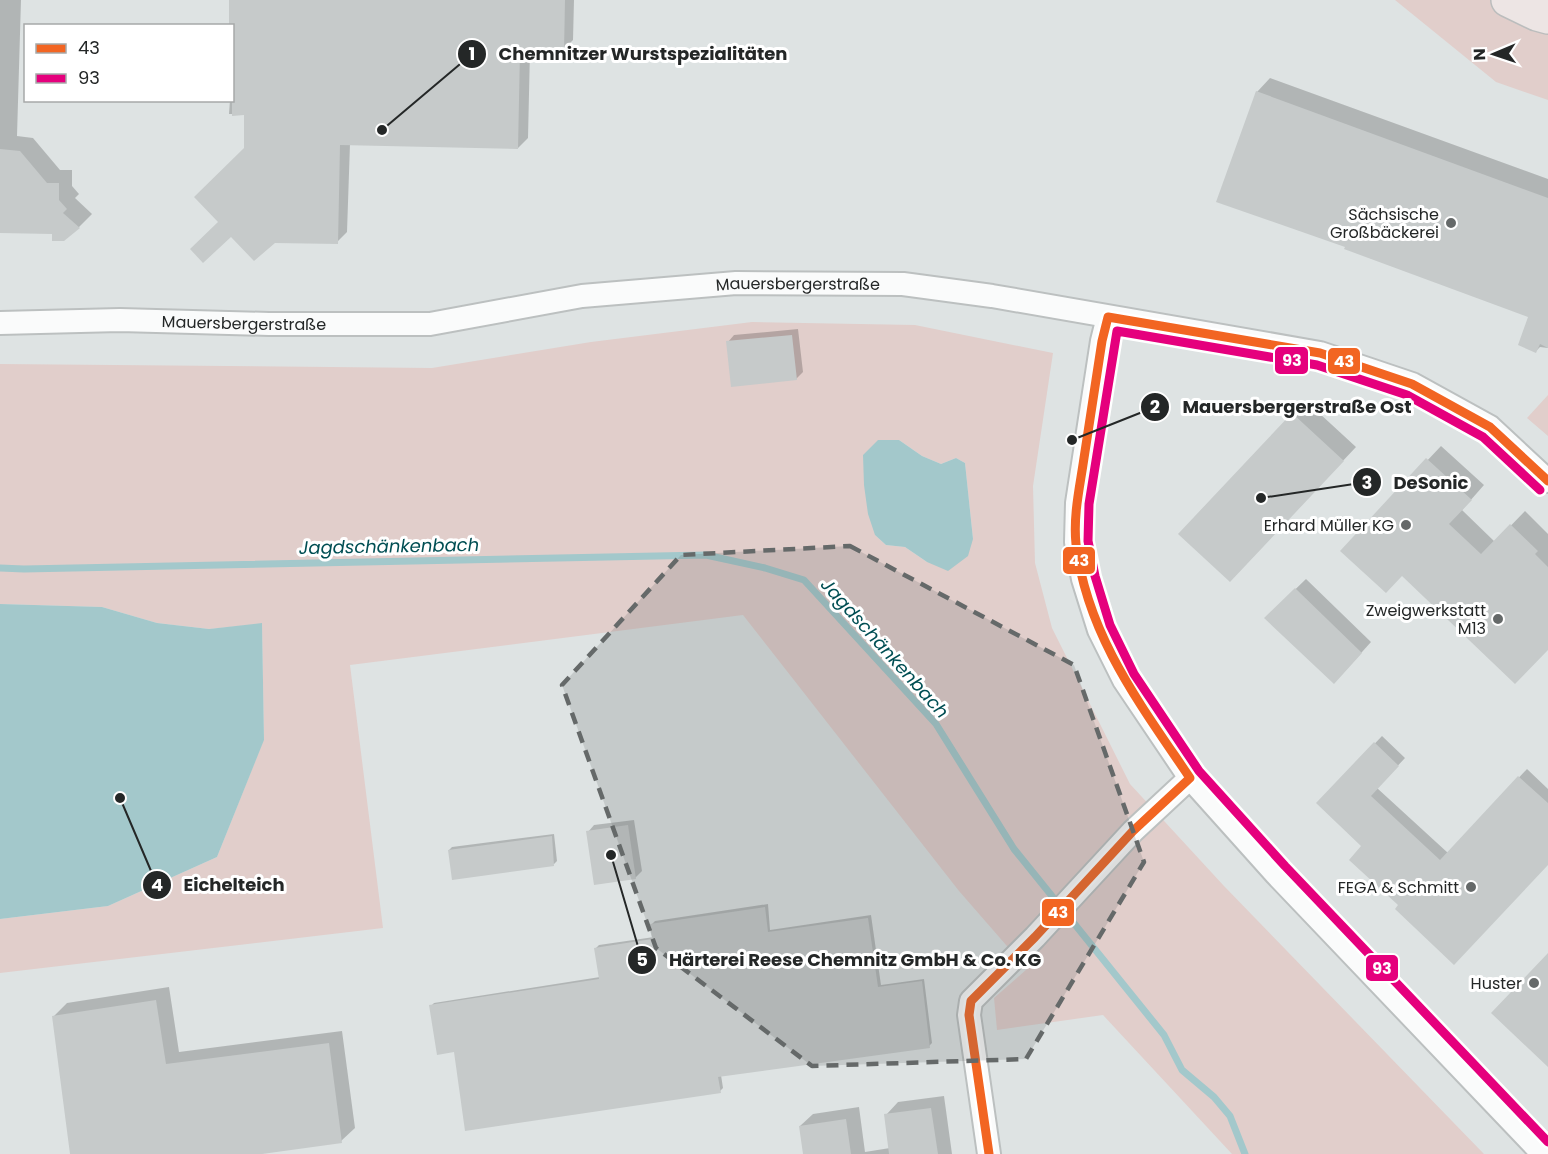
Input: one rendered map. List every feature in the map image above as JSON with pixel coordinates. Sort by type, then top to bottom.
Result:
[{"type":"highway","points":[[1508,0],[1548,17]]},
{"type":"street","name":"Mauersbergerstraße","points":[[0,323],[120,320],[268,324],[429,324],[487,311],[582,296],[736,283],[903,284],[992,296],[1320,353],[1412,384],[1490,428],[1548,482]]},
{"type":"street","points":[[1108,317],[1102,341],[1077,503],[1076,542],[1083,579],[1099,630],[1124,680],[1190,778],[1276,874],[1542,1154]]},
{"type":"street","points":[[989,1154],[969,1015],[971,1001],[1035,938],[1134,831],[1190,778]]},
{"type":"highlighted area","points":[[850,546],[1074,665],[1144,862],[1026,1059],[812,1066],[656,948],[562,685],[681,555]]},
{"type":"shaded area","points":[[1395,0],[1548,0],[1548,100],[1496,82]]},
{"type":"shaded area","points":[[752,322],[915,325],[1053,353],[1033,486],[1035,563],[1052,628],[1130,784],[1224,886],[1484,1154],[1232,1154],[1103,1015],[997,1030],[994,998],[1027,969],[959,891],[743,615],[350,665],[383,928],[0,973],[0,919],[108,906],[217,857],[264,739],[262,624],[209,629],[157,623],[102,607],[0,604],[0,364],[432,368],[591,342]],"holes":[[[899,440],[922,456],[941,464],[956,458],[965,463],[973,539],[927,562],[905,547],[886,545],[875,535]]]},
{"type":"shaded area","points":[[1548,395],[1548,436],[1527,418]]},
{"type":"water","points":[[878,440],[899,440],[922,456],[941,464],[956,458],[965,463],[973,539],[968,556],[948,571],[927,562],[905,547],[886,545],[875,535],[868,514],[863,455]]},
{"type":"water","points":[[0,604],[102,607],[157,623],[209,629],[262,623],[264,740],[217,857],[108,906],[0,919]]},
{"type":"building","points":[[229,0],[565,0],[564,52],[520,51],[518,149],[340,145],[338,244],[275,243],[254,261],[231,237],[203,263],[190,249],[218,222],[194,197],[244,148],[244,115],[232,116],[234,24],[229,24]]},
{"type":"building","points":[[1256,91],[1548,198],[1548,348],[1540,344],[1536,353],[1518,345],[1528,317],[1344,249],[1345,247],[1216,202]]},
{"type":"building","points":[[0,149],[20,151],[47,183],[59,183],[59,200],[67,209],[63,213],[80,228],[64,241],[52,241],[52,234],[0,233]]},
{"type":"building","points":[[792,335],[797,380],[731,387],[726,341]]},
{"type":"building","points":[[1292,413],[1344,461],[1230,582],[1178,534]]},
{"type":"building","points":[[1426,458],[1472,500],[1449,524],[1481,554],[1510,524],[1538,551],[1535,554],[1548,567],[1548,650],[1515,684],[1402,576],[1386,593],[1340,551]]},
{"type":"building","points":[[1295,588],[1362,653],[1334,684],[1264,618]]},
{"type":"building","name":"FEGA & Schmitt","points":[[1374,742],[1399,766],[1371,796],[1440,860],[1518,776],[1548,803],[1548,865],[1454,965],[1395,909],[1398,905],[1349,860],[1361,846],[1316,803]]},
{"type":"building","points":[[628,825],[636,879],[594,885],[586,831]]},
{"type":"building","points":[[552,836],[554,866],[452,880],[448,850]]},
{"type":"building","points":[[765,907],[768,932],[868,918],[878,987],[922,981],[930,1048],[718,1077],[721,1093],[465,1131],[454,1052],[437,1055],[429,1005],[599,979],[594,948],[652,939],[650,924]]},
{"type":"building","name":"Huster","points":[[1548,953],[1548,1067],[1491,1013]]},
{"type":"building","points":[[156,1000],[166,1064],[329,1043],[342,1143],[262,1154],[70,1154],[52,1016]]},
{"type":"building","points":[[931,1108],[938,1154],[889,1154],[884,1114]]},
{"type":"building","points":[[846,1119],[851,1154],[803,1154],[799,1126]]},
{"type":"waterway","name":"Jagdschänkenbach","points":[[0,568],[706,555],[765,568],[804,580],[936,724],[1014,849],[1164,1035],[1182,1070],[1214,1097],[1230,1116],[1245,1154]]},
{"type":"transit line","name":"43","points":[[1108,317],[1102,341],[1077,501],[1076,544],[1091,609],[1104,639],[1135,695],[1190,778]]},
{"type":"transit line","name":"43","points":[[1108,317],[1320,353],[1412,384],[1490,427],[1548,481]]},
{"type":"transit line","name":"93","points":[[1540,490],[1483,437],[1407,395],[1317,365],[1117,331],[1089,504],[1088,541],[1095,576],[1110,625],[1134,674],[1199,771],[1285,866],[1548,1142]]},
{"type":"transit line","name":"43","points":[[989,1154],[969,1015],[971,1001],[1035,937],[1133,831],[1190,778]]},
{"type":"place","name":"Chemnitzer Wurstspezialitäten","points":[[382,130]]},
{"type":"place","name":"Sächsische Großbäckerei","points":[[1451,223]]},
{"type":"place","name":"Mauersbergerstraße Ost","points":[[1072,440]]},
{"type":"place","name":"DeSonic","points":[[1261,498]]},
{"type":"place","name":"Erhard Müller KG","points":[[1406,525]]},
{"type":"place","name":"Zweigwerkstatt M13","points":[[1498,619]]},
{"type":"place","name":"Eichelteich","points":[[120,798]]},
{"type":"place","name":"Härterei Reese Chemnitz GmbH & Co. KG","points":[[611,855]]},
{"type":"place","name":"FEGA & Schmitt","points":[[1471,887]]},
{"type":"place","name":"Huster","points":[[1534,983]]}]
